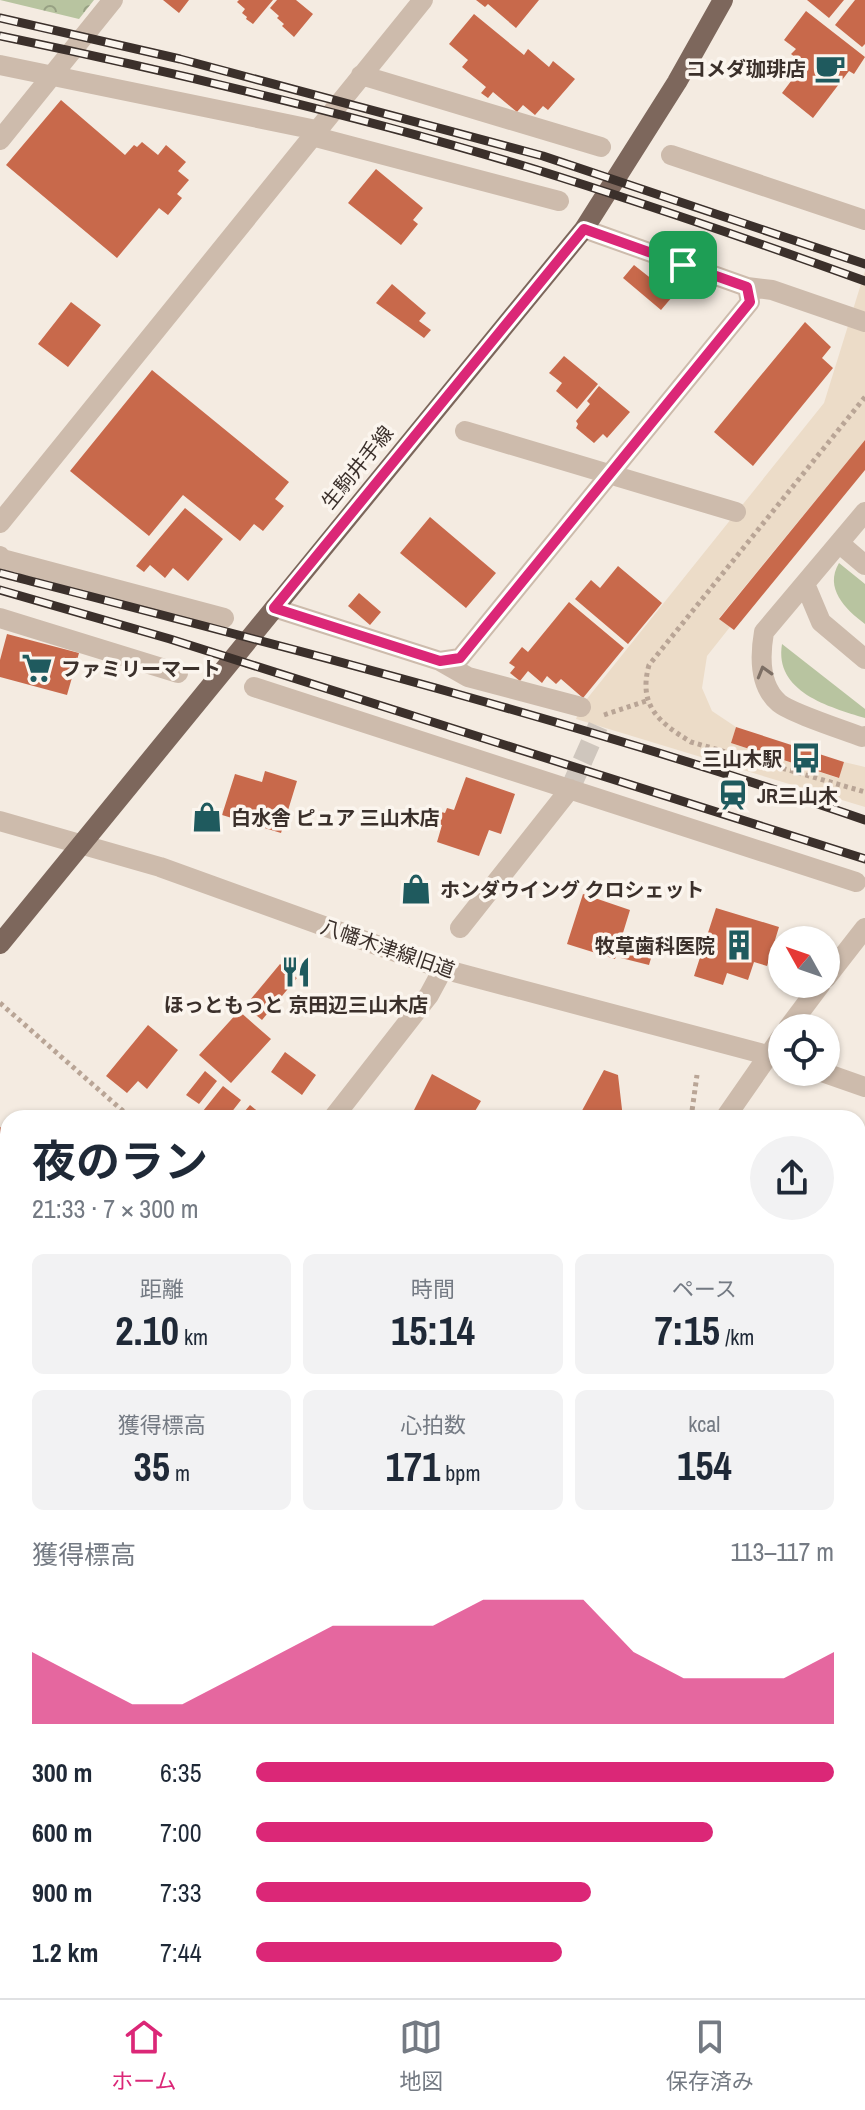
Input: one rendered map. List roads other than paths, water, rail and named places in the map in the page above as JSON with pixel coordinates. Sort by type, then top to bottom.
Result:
[{"type":"main road","name":"生駒井手線","points":[[0,944],[584,229],[677,82],[723,0]]},
{"type":"street","points":[[0,140],[113,0]]},
{"type":"street","points":[[0,523],[423,0]]},
{"type":"street","points":[[0,65],[314,133],[559,201]]},
{"type":"street","points":[[361,75],[601,147]]},
{"type":"street","points":[[671,155],[865,220]]},
{"type":"street","points":[[584,229],[747,287],[772,290],[865,322]]},
{"type":"street","points":[[440,661],[460,658],[750,302],[747,287]]},
{"type":"street","points":[[465,431],[736,512]]},
{"type":"street","points":[[865,512],[764,632],[760,656],[766,682],[779,703],[865,736]]},
{"type":"street","points":[[839,543],[865,565]]},
{"type":"street","points":[[0,556],[224,618]]},
{"type":"street","points":[[805,584],[821,622],[865,659]]},
{"type":"street","points":[[274,608],[440,661],[468,677],[581,707]]},
{"type":"street","points":[[0,618],[178,673]]},
{"type":"street","points":[[254,687],[856,882]]},
{"type":"street","points":[[460,928],[570,789]]},
{"type":"street","name":"八幡木津線旧道","points":[[0,821],[160,867],[443,969],[768,1054]]},
{"type":"street","points":[[840,960],[865,928]]},
{"type":"street","points":[[339,1110],[429,995],[443,969]]},
{"type":"street","points":[[731,1110],[768,1065]]},
{"type":"street","points":[[840,1078],[865,1087]]},
{"type":"tunnel","points":[[570,789],[598,726]]},
{"type":"railway","points":[[0,18],[180,59],[543,156],[865,264]]},
{"type":"railway","points":[[0,36],[267,96],[399,130],[531,168],[865,281]]},
{"type":"railway","points":[[0,573],[327,658],[543,719],[865,820]]},
{"type":"railway","points":[[0,590],[170,639],[865,859]]},
{"type":"place","name":"コメダ珈琲店","points":[[830,68]]},
{"type":"place","name":"ファミリーマート","points":[[37,668]]},
{"type":"place","name":"三山木駅","points":[[806,758]]},
{"type":"place","name":"JR三山木","points":[[733,795]]},
{"type":"place","name":"白水舎 ピュア 三山木店","points":[[207,817]]},
{"type":"place","name":"ホンダウイング クロシェット","points":[[416,889]]},
{"type":"place","name":"牧草歯科医院","points":[[739,945]]},
{"type":"place","name":"ほっともっと 京田辺三山木店","points":[[296,972]]}]
